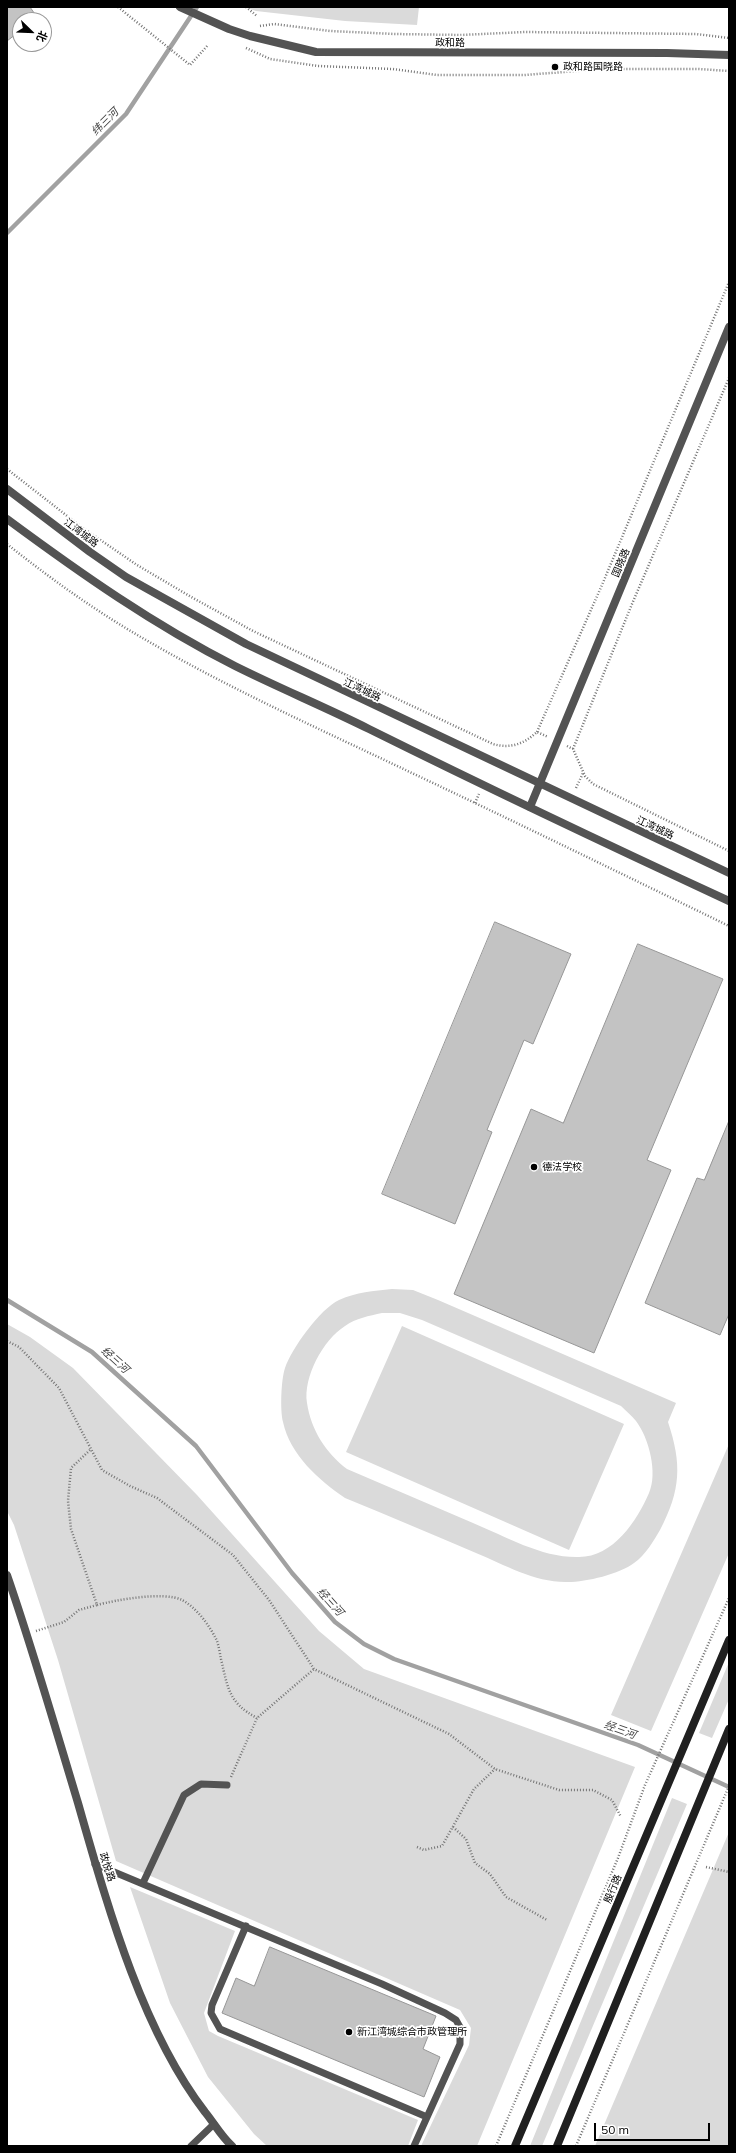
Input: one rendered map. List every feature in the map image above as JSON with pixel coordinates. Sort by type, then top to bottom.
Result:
[{"type":"main road","name":"殷行路","points":[[515,2146],[729,1640]]},
{"type":"main road","points":[[557,2146],[729,1729]]},
{"type":"street","name":"政和路","points":[[180,7],[250,36],[316,52],[667,53],[729,55]]},
{"type":"street","name":"国晓路","points":[[530,807],[729,327]]},
{"type":"street","name":"江湾城路","points":[[7,488],[90,552],[170,603],[246,644],[539,785],[729,873]]},
{"type":"street","points":[[7,519],[78,572],[115,597],[235,666],[321,705],[530,807],[729,901]]},
{"type":"street","name":"政悦路","points":[[7,1575],[27,1634],[95,1864],[140,1994],[170,2057],[194,2098],[228,2145]]},
{"type":"lane","points":[[143,1883],[184,1795],[201,1784],[227,1785]]},
{"type":"lane","points":[[95,1864],[382,1984],[445,2013],[456,2020],[460,2027],[460,2044],[414,2146]]},
{"type":"lane","points":[[246,1926],[212,2005],[211,2013],[220,2029],[427,2117]]},
{"type":"lane","points":[[191,2146],[214,2124]]},
{"type":"path","points":[[118,7],[190,65],[208,45]]},
{"type":"path","points":[[246,7],[258,16]]},
{"type":"path","points":[[255,26],[274,24],[330,31],[395,34],[461,35],[525,32],[696,34],[729,38]]},
{"type":"path","points":[[437,74],[524,75],[604,69],[699,69],[729,71]]},
{"type":"path","points":[[7,469],[80,526],[137,565],[253,631],[493,744],[500,746],[518,745],[528,741],[537,732],[605,578],[729,282]]},
{"type":"path","points":[[729,378],[632,604],[574,749],[582,773],[593,784],[729,851]]},
{"type":"path","points":[[7,544],[51,579],[87,603],[183,660],[292,716],[552,839],[729,926]]},
{"type":"path","points":[[537,732],[574,749]]},
{"type":"path","points":[[7,1341],[19,1347],[59,1388],[77,1419],[90,1450],[102,1470],[130,1486],[157,1498],[233,1556],[269,1600],[314,1669],[449,1734],[496,1769],[559,1790],[593,1790],[612,1800],[621,1817]]},
{"type":"path","points":[[90,1450],[71,1468],[68,1501],[71,1529],[98,1605]]},
{"type":"path","points":[[27,1634],[64,1622],[79,1610],[120,1600],[159,1597],[181,1600],[200,1615],[217,1642],[226,1680],[235,1703],[242,1710],[257,1718]]},
{"type":"path","points":[[496,2146],[615,1865],[644,1785],[729,1598]]},
{"type":"path","points":[[227,1785],[257,1718],[314,1669]]},
{"type":"path","points":[[417,1848],[424,1850],[442,1846],[474,1789],[496,1769]]},
{"type":"path","points":[[576,2146],[729,1786]]},
{"type":"path","points":[[453,1827],[466,1838],[475,1863],[490,1874],[506,1897],[547,1920]]},
{"type":"path","points":[[706,1867],[729,1872]]},
{"type":"shaded area","points":[[244,7],[419,7],[417,25],[345,21],[256,11]]},
{"type":"shaded area","points":[[392,1289],[413,1290],[438,1300],[676,1403],[668,1422],[676,1451],[677,1464],[677,1477],[672,1502],[660,1530],[649,1548],[638,1560],[620,1571],[584,1581],[556,1582],[544,1580],[509,1568],[345,1498],[325,1483],[307,1466],[292,1445],[283,1422],[281,1403],[285,1368],[300,1340],[315,1320],[332,1305],[339,1300],[352,1295]],"holes":[[[382,1313],[400,1313],[422,1320],[621,1406],[631,1415],[641,1428],[645,1437],[651,1456],[653,1476],[652,1485],[644,1504],[631,1526],[622,1536],[603,1551],[591,1555],[579,1557],[552,1554],[525,1546],[347,1469],[332,1456],[316,1432],[307,1403],[308,1382],[316,1360],[329,1340],[349,1323]]]},
{"type":"shaded area","points":[[7,1324],[30,1337],[73,1368],[197,1495],[319,1631],[364,1669],[635,1767],[477,2146],[421,2146],[469,2045],[471,2028],[460,2010],[116,1861],[58,1660],[14,1525],[7,1511]]},
{"type":"shaded area","points":[[402,1326],[624,1424],[569,1550],[346,1452]]},
{"type":"shaded area","points":[[729,1444],[729,1553],[651,1731],[611,1715]]},
{"type":"shaded area","points":[[729,1662],[729,1699],[712,1738],[699,1733]]},
{"type":"shaded area","points":[[672,1798],[687,1804],[542,2146],[530,2146]]},
{"type":"shaded area","points":[[729,1832],[729,2146],[595,2146]]},
{"type":"shaded area","points":[[130,1887],[235,1931],[204,2013],[209,2031],[418,2120],[408,2146],[267,2146],[254,2134],[208,2077],[170,2003]]},
{"type":"building","points":[[7,7],[30,7],[33,12],[12,12],[12,37],[7,41]]},
{"type":"building","points":[[495,922],[571,954],[533,1044],[524,1040],[487,1130],[492,1132],[455,1224],[382,1194]]},
{"type":"building","points":[[638,944],[723,979],[647,1160],[671,1170],[594,1353],[454,1294],[531,1109],[563,1123]]},
{"type":"building","points":[[729,1121],[729,1314],[720,1335],[645,1303],[697,1178],[704,1180]]},
{"type":"building","name":"新江湾城综合市政管理所","points":[[270,1947],[436,2016],[423,2049],[440,2057],[424,2097],[222,2013],[236,1978],[254,1986]]},
{"type":"waterway","name":"纬三河","points":[[7,233],[126,114],[197,7]]},
{"type":"waterway","name":"经三河","points":[[7,1300],[92,1352],[196,1446],[292,1573],[335,1622],[364,1644],[394,1659],[638,1745],[729,1787]]},
{"type":"place","name":"政和路国晓路","points":[[555,67]]},
{"type":"place","name":"德法学校","points":[[534,1167]]},
{"type":"place","name":"新江湾城综合市政管理所","points":[[349,2032]]}]
